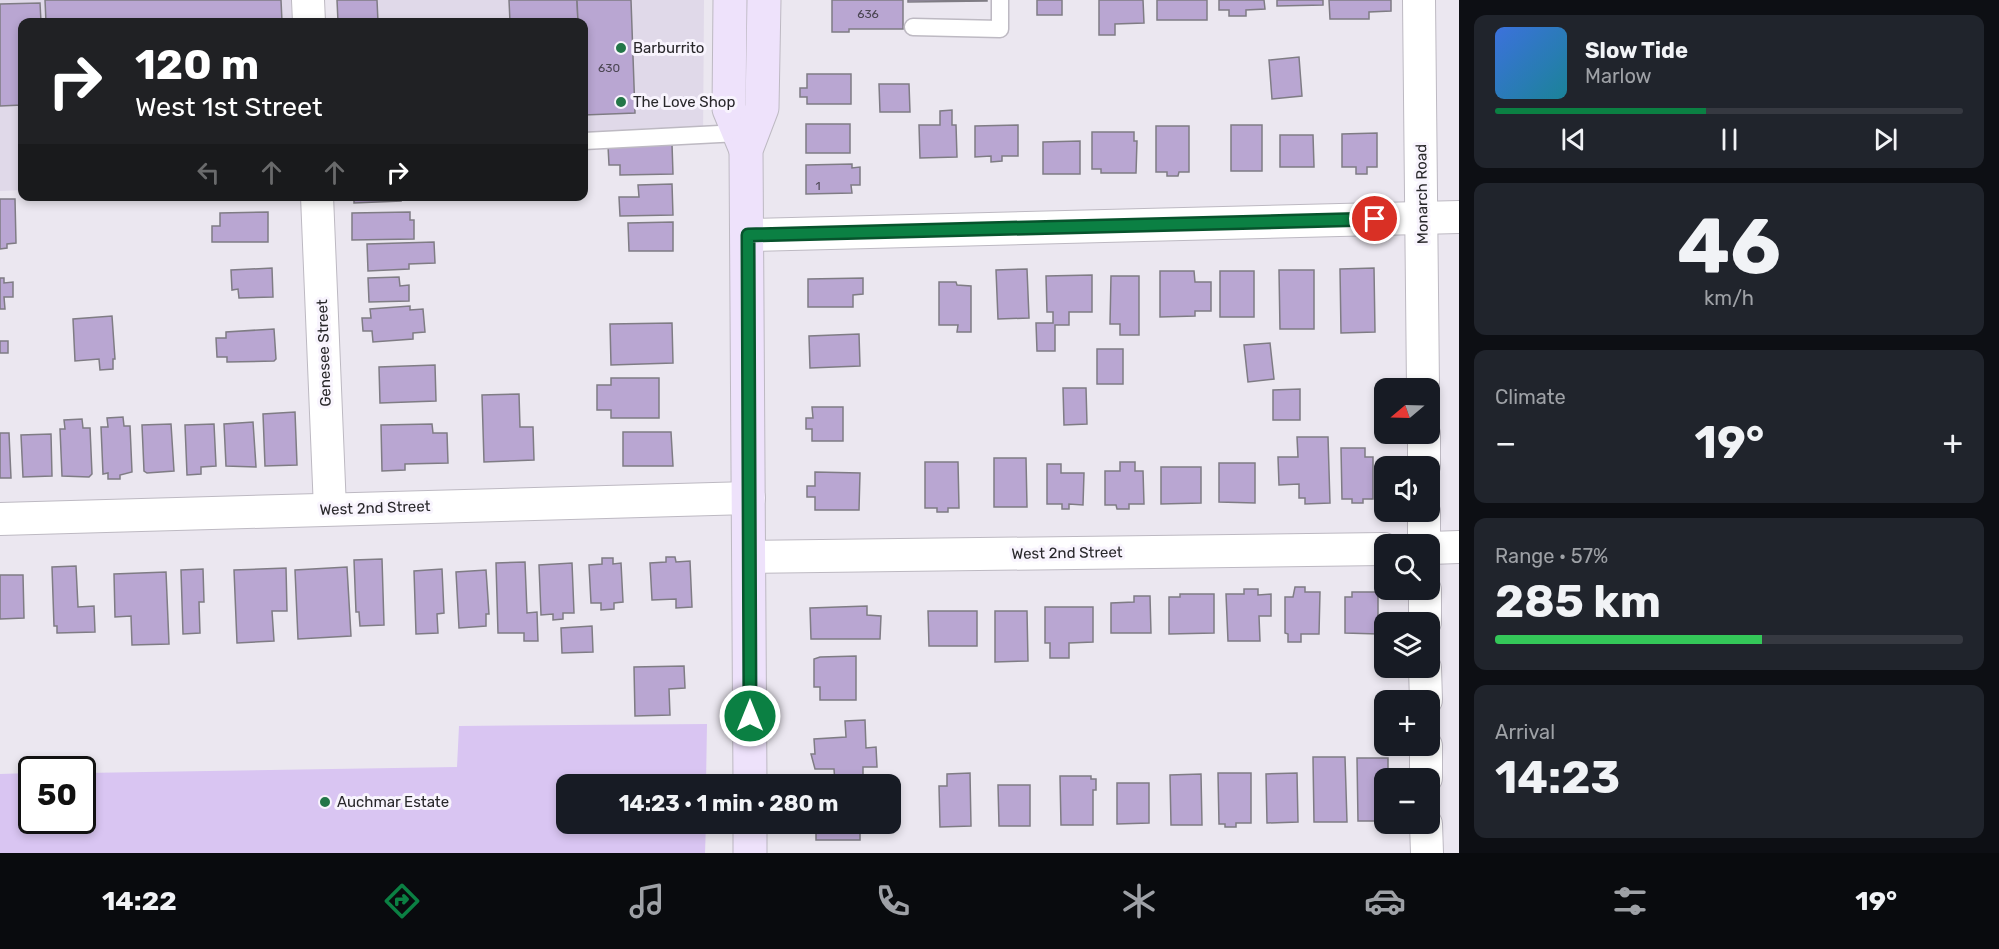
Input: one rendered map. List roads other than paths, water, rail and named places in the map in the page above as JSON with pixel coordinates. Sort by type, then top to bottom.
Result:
[{"type":"main road","points":[[730,0],[729,109],[743,142],[748,235],[750,774]]},
{"type":"main road","points":[[743,142],[762,108],[764,0]]},
{"type":"main road","points":[[750,834],[750,853]]},
{"type":"street","points":[[308,0],[309,18]]},
{"type":"street","name":"Monarch Road","points":[[1419,0],[1423,378]]},
{"type":"street","name":"Genesee Street","points":[[317,201],[330,509]]},
{"type":"street","points":[[748,235],[1459,217]]},
{"type":"street","name":"West 2nd Street","points":[[0,519],[749,498]]},
{"type":"street","points":[[1440,548],[1459,547]]},
{"type":"street","name":"West 2nd Street","points":[[750,557],[1374,549]]},
{"type":"street","points":[[1426,834],[1427,853]]},
{"type":"lane","points":[[913,27],[1000,29],[1000,0]]},
{"type":"lane","points":[[588,141],[743,142]]},
{"type":"place","name":"Barburrito","points":[[621,48]]},
{"type":"place","name":"The Love Shop","points":[[621,102]]},
{"type":"place","name":"Auchmar Estate","points":[[325,802]]}]
